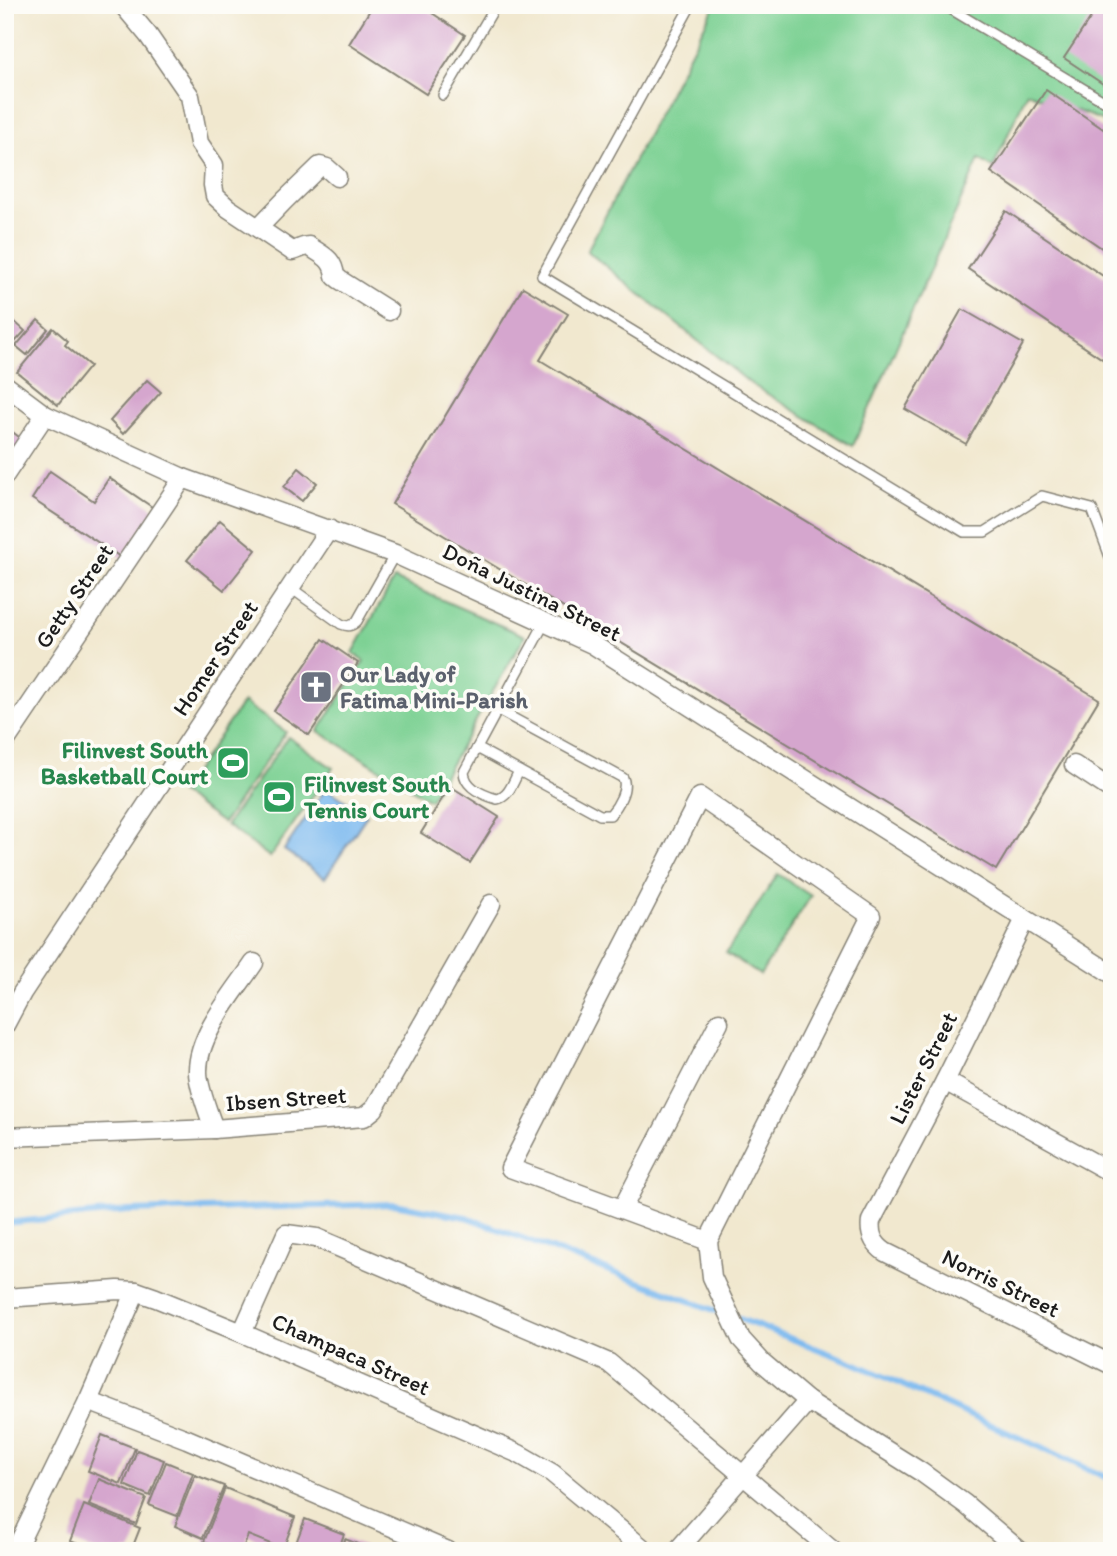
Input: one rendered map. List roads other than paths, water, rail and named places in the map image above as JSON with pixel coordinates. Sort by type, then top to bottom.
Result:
[{"type":"street","points":[[123,5],[148,35],[190,96],[199,144],[214,165],[215,196],[228,208],[292,251],[309,246],[335,266],[335,276],[389,311]]},
{"type":"street","points":[[258,228],[320,166],[338,177]]},
{"type":"street","name":"Doña Justina Street","points":[[5,385],[45,415],[183,478],[395,554],[593,644],[1112,974]]},
{"type":"street","points":[[5,475],[45,415]]},
{"type":"street","name":"Getty Street","points":[[5,742],[183,478]]},
{"type":"street","name":"Homer Street","points":[[5,1026],[22,993],[330,529]]},
{"type":"street","points":[[1074,765],[1112,790]]},
{"type":"street","points":[[708,1241],[510,1168],[700,797],[871,916],[708,1241],[712,1277],[741,1339],[762,1363],[808,1401],[921,1472],[965,1504],[1020,1551]]},
{"type":"street","name":"Ibsen Street","points":[[5,1137],[214,1129],[358,1118],[370,1114],[491,904]]},
{"type":"street","name":"Lister Street","points":[[872,1239],[871,1222],[1025,919]]},
{"type":"street","points":[[214,1129],[197,1074],[199,1051],[209,1029],[254,963]]},
{"type":"street","points":[[622,1209],[719,1022]]},
{"type":"street","points":[[945,1081],[1112,1173]]},
{"type":"street","points":[[242,1333],[286,1234],[317,1238],[609,1363],[833,1551]]},
{"type":"street","name":"Norris Street","points":[[872,1239],[885,1252],[1112,1365]]},
{"type":"street","name":"Champaca Street","points":[[5,1297],[118,1290],[136,1291],[156,1298],[519,1454],[552,1473],[646,1551]]},
{"type":"street","points":[[15,1551],[88,1401],[136,1291]]},
{"type":"street","points":[[88,1401],[187,1439],[448,1551]]},
{"type":"street","points":[[677,1551],[808,1401]]},
{"type":"lane","points":[[443,95],[496,5]]},
{"type":"lane","points":[[691,5],[542,276],[964,532],[985,532],[1042,496],[1092,509],[1110,557]]},
{"type":"lane","points":[[944,5],[1112,106]]},
{"type":"lane","points":[[291,588],[347,627],[357,621],[395,554]]},
{"type":"lane","points":[[519,771],[502,799],[492,798],[465,782],[464,772],[545,622]]},
{"type":"lane","points":[[477,748],[600,815],[610,815],[614,811],[625,787],[623,778],[498,710]]},
{"type":"water","points":[[326,788],[367,815],[325,878],[284,850]]},
{"type":"waterway","points":[[5,1223],[127,1211],[394,1204],[466,1217],[724,1314]]},
{"type":"waterway","points":[[735,1317],[854,1363],[1112,1480]]},
{"type":"place","name":"Our Lady of Fatima Mini-Parish","points":[[316,687]]},
{"type":"place","name":"Filinvest South Basketball Court","points":[[233,763]]},
{"type":"place","name":"Filinvest South Tennis Court","points":[[279,797]]}]
